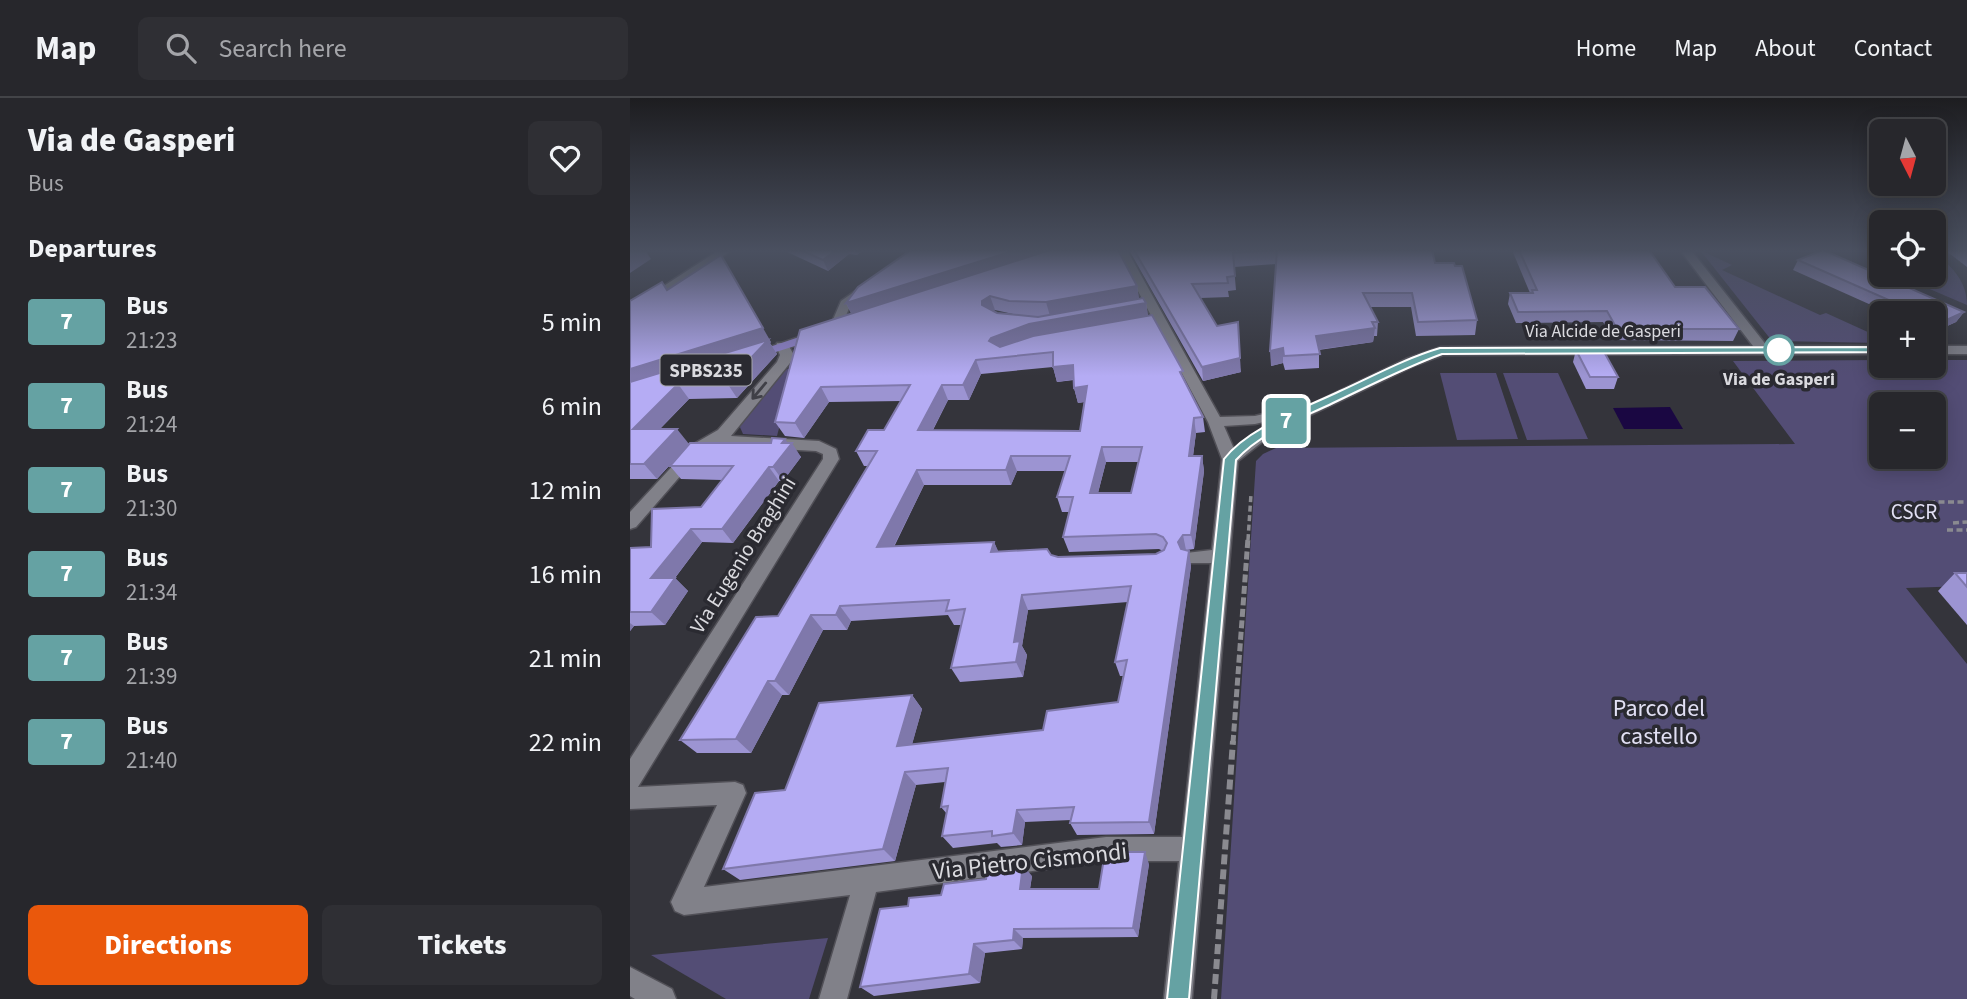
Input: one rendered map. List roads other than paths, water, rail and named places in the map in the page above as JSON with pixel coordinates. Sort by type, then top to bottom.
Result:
[{"type":"main road","name":"SPBS235","points":[[744,358],[841,328]]},
{"type":"street","points":[[630,313],[662,292]]},
{"type":"street","points":[[841,328],[845,304],[862,292]]},
{"type":"street","points":[[1140,292],[1215,422],[1227,451],[1221,556],[1178,999]]},
{"type":"street","points":[[1718,292],[1763,350]]},
{"type":"street","points":[[630,523],[697,448],[723,433],[783,363],[786,355],[782,346]]},
{"type":"street","name":"Via Alcide de Gasperi","points":[[1227,451],[1440,351],[1869,350]]},
{"type":"street","points":[[1946,350],[1967,350]]},
{"type":"street","name":"Via Alcide de Gasperi","points":[[1227,451],[1231,430],[1255,420],[1335,398]]},
{"type":"street","name":"Via Alcide de Gasperi","points":[[1215,422],[1255,420]]},
{"type":"street","name":"Via Eugenio Braghini","points":[[630,779],[831,458],[831,452],[819,446],[729,441],[724,438],[723,433]]},
{"type":"street","points":[[1192,558],[1221,556]]},
{"type":"street","name":"Via Pietro Cismondi","points":[[630,798],[735,793],[684,902],[1106,849],[1194,849]]},
{"type":"street","points":[[833,999],[867,881]]},
{"type":"street","points":[[630,981],[662,999]]},
{"type":"place","name":"Via de Gasperi","points":[[1779,350]]},
{"type":"park label","name":"CSCR","points":[[1914,512]]},
{"type":"park label","name":"Parco del castello","points":[[1659,722]]}]
